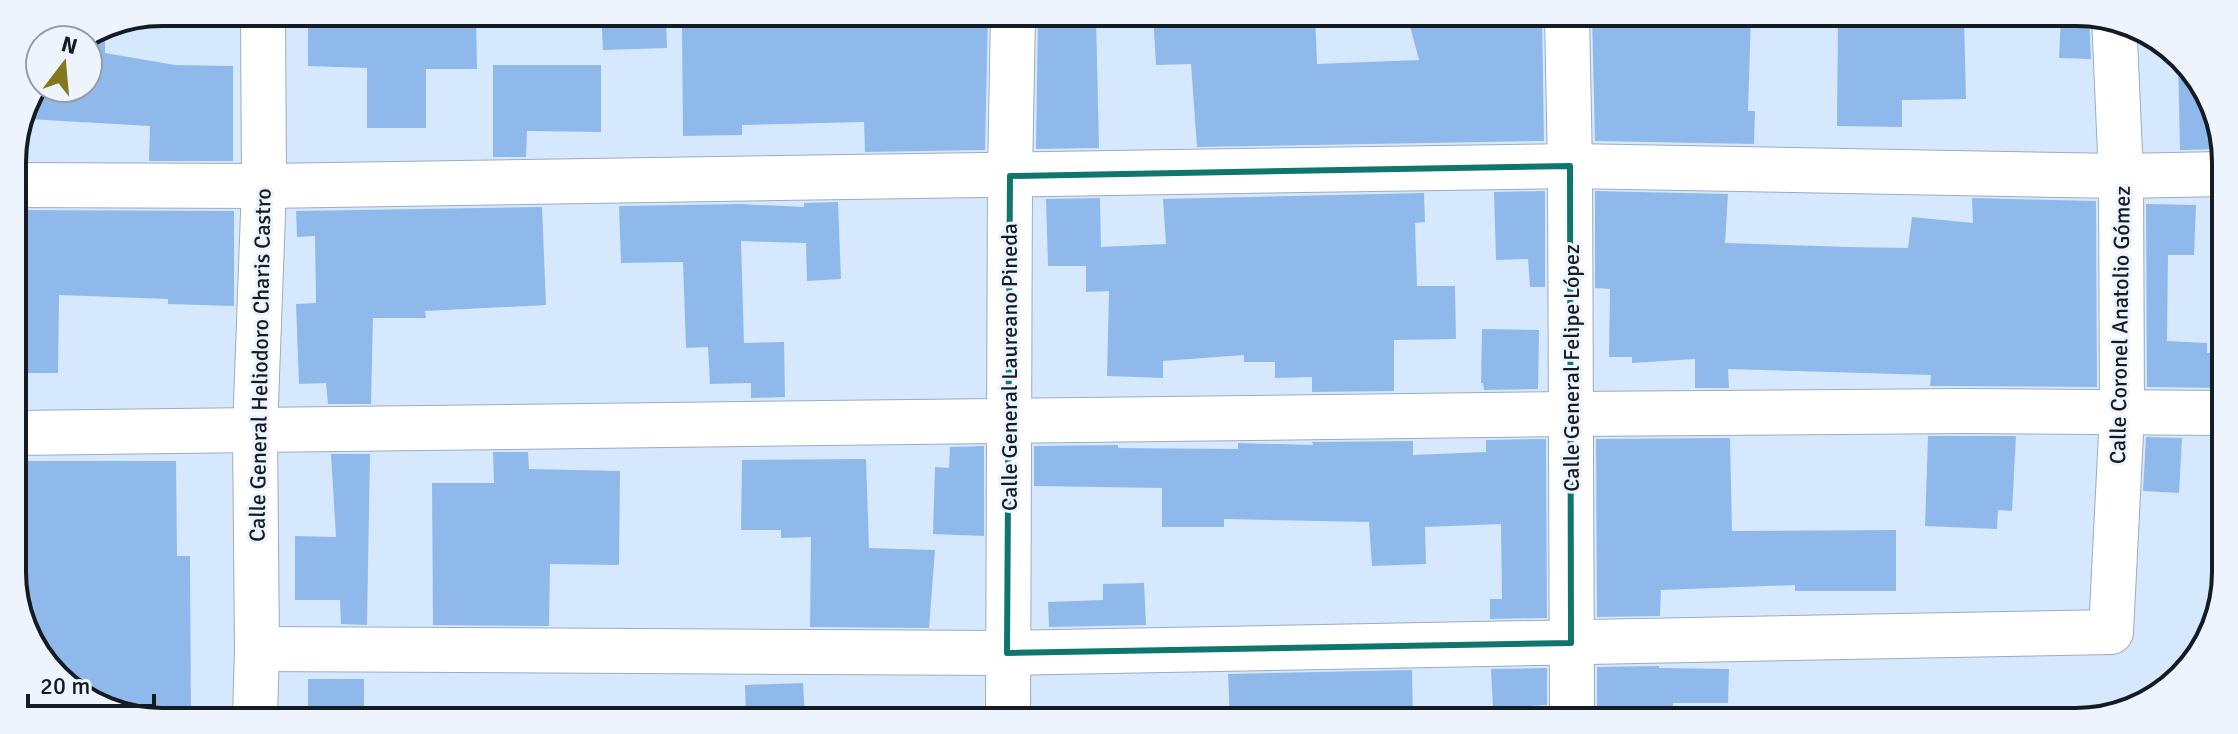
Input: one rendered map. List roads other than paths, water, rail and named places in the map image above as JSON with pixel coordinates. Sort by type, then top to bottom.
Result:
[{"type":"street","name":"Calle General Heliodoro Charis Castro","points":[[255,708],[255,431],[264,186],[263,26]]},
{"type":"street","name":"Calle General Laureano Pineda","points":[[1008,708],[1013,26]]},
{"type":"street","name":"Calle General Felipe López","points":[[1567,26],[1572,708]]},
{"type":"street","name":"Calle Coronel Anatolio Gómez","points":[[1571,643],[2111,632],[2122,414],[2121,176],[2115,32]]},
{"type":"street","points":[[26,185],[264,186],[1570,166],[2121,176],[2212,174]]},
{"type":"street","points":[[26,433],[1009,419],[1966,411],[2212,413]]},
{"type":"street","points":[[257,649],[1007,653],[1571,643]]}]
